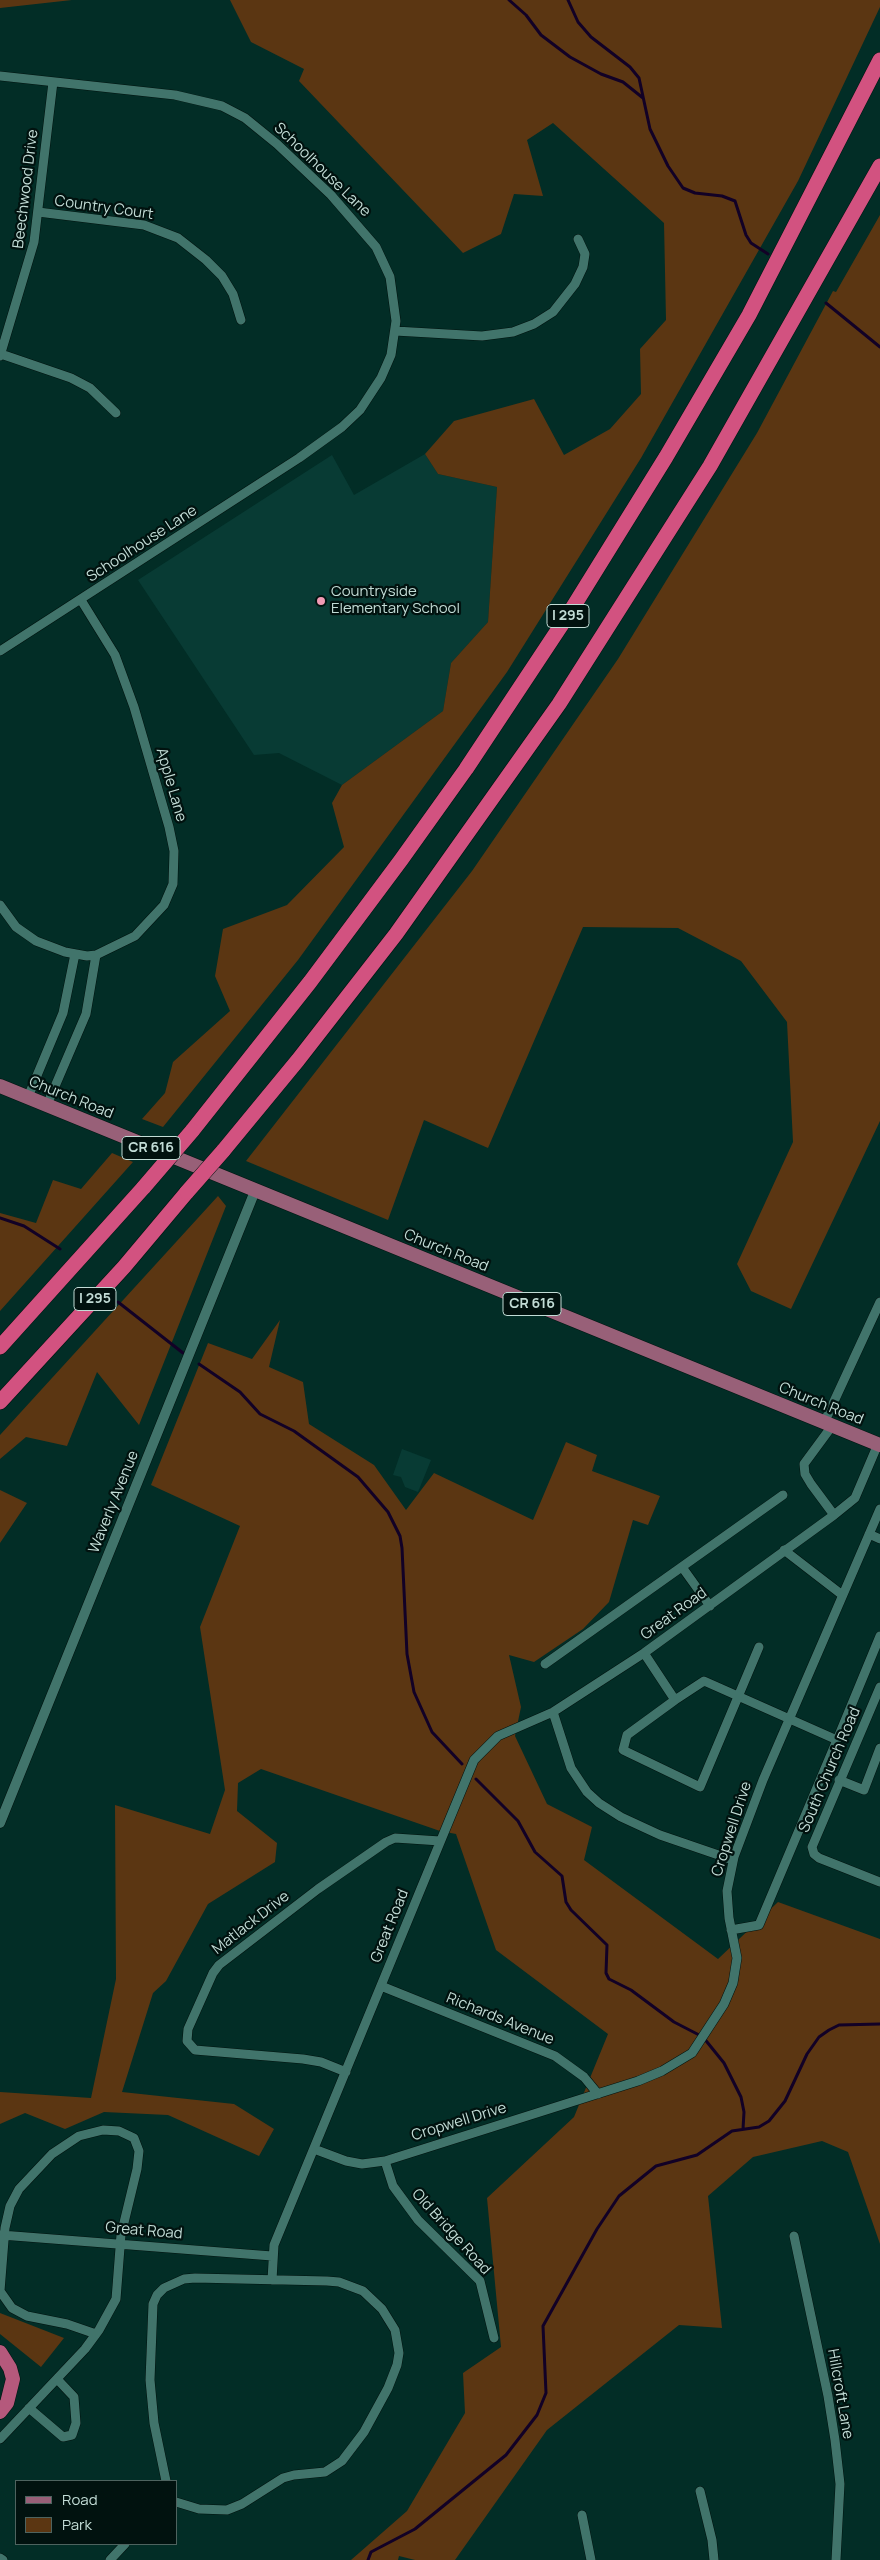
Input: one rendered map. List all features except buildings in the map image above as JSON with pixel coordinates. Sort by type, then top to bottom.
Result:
[{"type":"highway","name":"I 295","points":[[0,1346],[192,1131],[310,982],[401,860],[476,753],[570,612],[661,465],[749,315],[880,60]]},
{"type":"highway","name":"I 295","points":[[0,1402],[130,1260],[223,1151],[292,1068],[396,934],[559,704],[710,466],[880,166]]},
{"type":"highway","points":[[0,2352],[10,2368],[13,2380],[7,2403],[0,2412]]},
{"type":"main road","name":"Church Road","points":[[0,1086],[879,1445]]},
{"type":"street","name":"Schoolhouse Lane","points":[[0,76],[115,87],[198,100],[222,106],[245,118],[277,144],[331,195],[376,246],[390,277],[395,309],[395,331],[391,356],[378,384],[360,410],[342,427],[299,458],[0,651]]},
{"type":"street","name":"Beechwood Drive","points":[[0,355],[31,256],[53,82]]},
{"type":"street","name":"Country Court","points":[[38,212],[144,225],[178,238],[206,260],[222,276],[233,294],[241,320]]},
{"type":"street","points":[[395,331],[482,336],[513,332],[534,324],[553,312],[575,284],[583,267],[586,254],[578,239]]},
{"type":"street","points":[[0,355],[71,378],[90,388],[116,413]]},
{"type":"street","name":"Apple Lane","points":[[81,600],[115,655],[125,680],[169,827],[174,851],[173,884],[164,905],[135,936],[96,955]]},
{"type":"street","points":[[0,905],[8,918],[25,935],[46,946],[75,954],[96,955],[86,1014],[47,1106]]},
{"type":"street","points":[[28,1098],[63,1013],[75,954]]},
{"type":"street","name":"Waverly Avenue","points":[[0,1824],[255,1190]]},
{"type":"street","points":[[834,1515],[805,1474],[804,1464],[828,1425],[880,1302]]},
{"type":"street","name":"Great Road","points":[[2,2235],[120,2242],[272,2256],[274,2245],[467,1774],[480,1752],[498,1736],[554,1712],[644,1653],[834,1515],[855,1498],[879,1445]]},
{"type":"street","points":[[546,1664],[784,1495]]},
{"type":"street","name":"Cropwell Drive","points":[[385,2161],[650,2077],[692,2053],[730,1993],[737,1958],[731,1930],[727,1891],[733,1860],[763,1780],[841,1594],[880,1509]]},
{"type":"street","points":[[869,1534],[880,1539]]},
{"type":"street","points":[[784,1550],[841,1594]]},
{"type":"street","points":[[682,1567],[710,1606]]},
{"type":"street","points":[[731,1930],[759,1925],[880,1636]]},
{"type":"street","points":[[759,1647],[738,1697],[700,1787],[622,1750],[627,1735],[704,1681],[738,1697],[837,1740]]},
{"type":"street","points":[[644,1653],[675,1700]]},
{"type":"street","name":"South Church Road","points":[[880,1687],[812,1847],[814,1854],[880,1882]]},
{"type":"street","points":[[554,1712],[571,1768],[587,1792],[599,1803],[621,1817],[660,1834],[733,1860]]},
{"type":"street","points":[[839,1780],[864,1790],[880,1748]]},
{"type":"street","name":"Matlack Drive","points":[[346,2072],[303,2058],[200,2052],[190,2046],[186,2037],[213,1973],[219,1965],[318,1889],[386,1842],[395,1838],[440,1841]]},
{"type":"street","name":"Richards Avenue","points":[[381,1986],[555,2056],[584,2077],[598,2094]]},
{"type":"street","points":[[0,2439],[57,2379],[96,2334],[116,2299],[120,2242],[137,2169],[139,2151],[134,2138],[119,2131],[103,2130],[79,2136],[52,2154],[25,2182],[14,2197],[7,2214],[2,2235],[0,2291],[12,2308],[27,2316],[67,2324],[96,2334]]},
{"type":"street","points":[[314,2149],[356,2163],[385,2161]]},
{"type":"street","name":"Old Bridge Road","points":[[385,2161],[393,2186],[418,2220],[480,2281],[494,2338]]},
{"type":"street","name":"Hillcroft Lane","points":[[794,2236],[828,2396],[835,2440],[840,2484],[836,2560]]},
{"type":"street","points":[[272,2256],[272,2280]]},
{"type":"street","points":[[166,2480],[154,2424],[150,2380],[153,2304],[157,2295],[164,2288],[184,2279],[327,2281],[351,2285],[374,2299],[393,2325],[399,2353],[393,2376],[357,2444],[334,2468],[325,2472],[294,2474],[283,2478],[242,2504],[227,2510],[199,2509],[178,2503]]},
{"type":"street","points":[[29,2408],[63,2437],[72,2435],[76,2423],[74,2397],[57,2379]]},
{"type":"street","points":[[700,2491],[712,2540],[714,2560]]},
{"type":"street","points":[[582,2515],[591,2560]]},
{"type":"street","points":[[110,2560],[125,2545]]},
{"type":"shaded area","name":"Countryside Elementary School","points":[[425,454],[438,474],[497,487],[488,622],[451,663],[443,711],[342,785],[279,753],[254,755],[138,580],[332,455],[354,495]]},
{"type":"shaded area","points":[[402,1449],[431,1460],[418,1492],[405,1487],[401,1477],[393,1475]]},
{"type":"green space","points":[[0,0],[72,0],[0,8]]},
{"type":"green space","points":[[230,0],[880,0],[880,7],[798,181],[641,458],[507,672],[298,960],[163,1127],[142,1119],[165,1093],[173,1062],[230,1011],[215,976],[223,929],[287,905],[344,847],[332,803],[342,785],[443,711],[451,663],[488,622],[497,487],[438,474],[425,454],[454,421],[534,399],[564,455],[610,429],[641,394],[640,349],[666,320],[664,223],[553,123],[527,140],[543,196],[514,194],[501,234],[463,253],[299,81],[304,69],[251,42]]},
{"type":"green space","points":[[880,215],[880,1121],[791,1309],[751,1291],[737,1264],[793,1142],[787,1022],[741,961],[678,928],[583,927],[488,1148],[424,1120],[388,1220],[246,1161],[472,871],[618,659],[757,433],[833,291],[836,292]]},
{"type":"green space","points":[[112,1153],[133,1162],[0,1311],[0,1213],[36,1223],[53,1180],[81,1189]]},
{"type":"green space","points":[[218,1196],[226,1206],[139,1425],[97,1372],[67,1446],[26,1437],[0,1459],[0,1435]]},
{"type":"green space","points":[[280,1320],[269,1367],[303,1382],[309,1424],[374,1465],[406,1510],[434,1473],[533,1520],[566,1442],[597,1455],[592,1471],[660,1496],[648,1525],[633,1520],[609,1602],[583,1629],[534,1662],[509,1655],[521,1707],[515,1736],[547,1804],[592,1827],[584,1860],[718,1959],[778,1902],[880,1939],[880,2244],[848,2152],[822,2141],[753,2157],[708,2196],[722,2328],[679,2325],[547,2430],[455,2560],[415,2560],[399,2556],[398,2560],[351,2560],[407,2511],[465,2413],[463,2373],[501,2347],[487,2198],[574,2117],[608,2034],[496,1950],[456,1834],[440,1831],[261,1769],[238,1783],[237,1811],[277,1843],[275,1862],[208,1904],[166,1981],[153,1993],[122,2092],[234,2104],[274,2129],[259,2156],[168,2115],[104,2112],[65,2129],[25,2113],[0,2124],[0,2092],[91,2098],[116,1979],[115,1805],[210,1834],[225,1790],[200,1627],[240,1526],[151,1485],[208,1343],[252,1359]]},
{"type":"green space","points":[[0,1490],[27,1503],[0,1543]]},
{"type":"green space","points":[[0,2313],[64,2338],[41,2367],[0,2334]]},
{"type":"waterway","points":[[509,0],[526,15],[541,35],[570,57],[601,74],[623,82],[643,98]]},
{"type":"waterway","points":[[568,0],[578,22],[591,37],[630,67],[639,78],[650,129],[668,166],[683,188],[695,193],[722,196],[735,201],[746,235],[751,243],[768,254]]},
{"type":"waterway","points":[[826,303],[880,347]]},
{"type":"waterway","points":[[0,1218],[24,1226],[60,1249]]},
{"type":"waterway","points":[[118,1302],[183,1353]]},
{"type":"waterway","points":[[199,1364],[240,1392],[260,1414],[294,1431],[358,1477],[388,1512],[400,1536],[402,1548],[407,1654],[414,1692],[432,1732],[462,1764]]},
{"type":"waterway","points":[[476,1779],[518,1821],[535,1852],[562,1876],[566,1902],[571,1910],[607,1945],[606,1973],[609,1979],[631,1990],[674,2022],[703,2037],[724,2063],[741,2097],[744,2112],[743,2129]]},
{"type":"waterway","points":[[368,2560],[371,2552],[415,2529],[506,2455],[537,2415],[546,2393],[543,2326],[597,2229],[619,2196],[656,2166],[697,2155],[732,2131],[759,2127],[769,2121],[785,2101],[807,2054],[819,2037],[829,2030],[839,2025],[880,2024]]},
{"type":"place","name":"Countryside Elementary School","points":[[321,601]]}]
